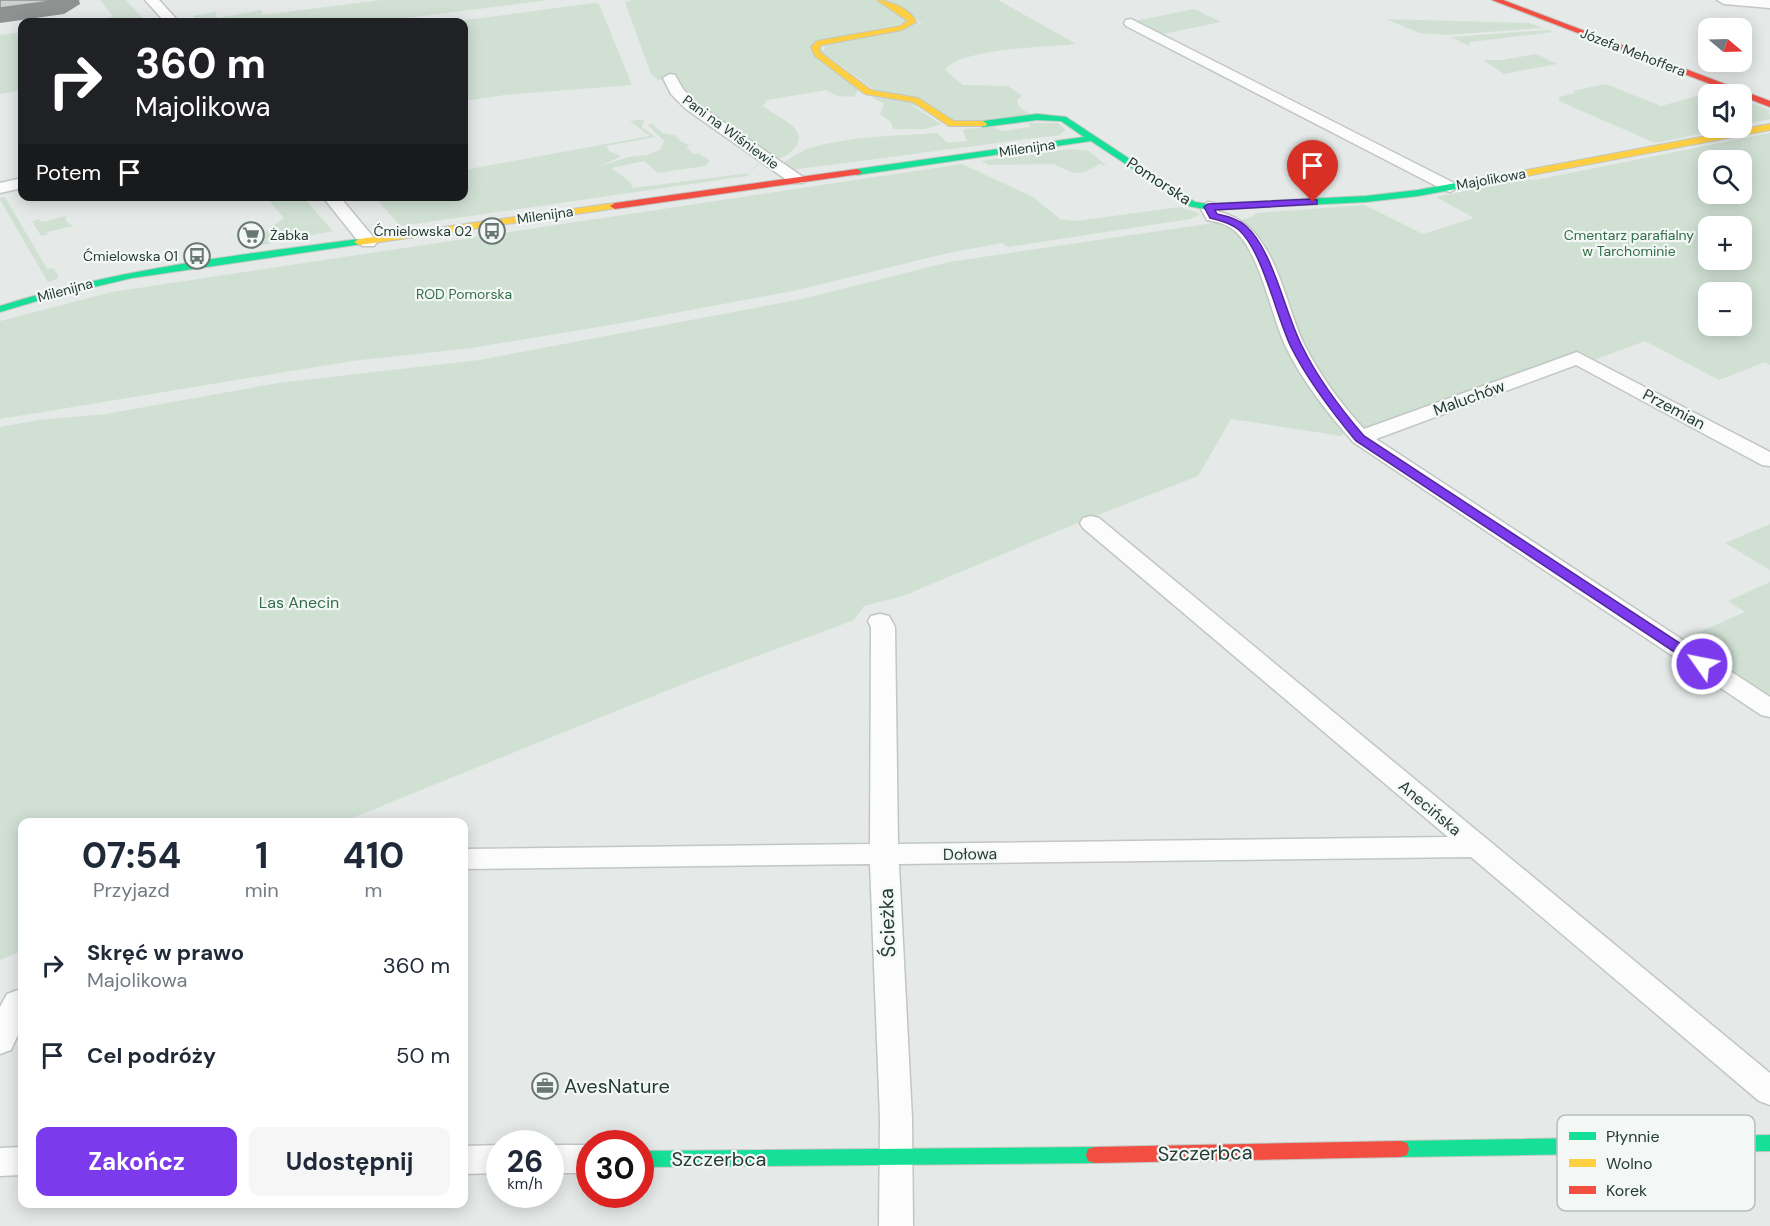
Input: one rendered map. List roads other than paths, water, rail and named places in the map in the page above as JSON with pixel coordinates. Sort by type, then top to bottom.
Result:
[{"type":"street","points":[[152,0],[168,18]]},
{"type":"street","name":"Pomorska","points":[[881,0],[913,20],[905,27],[820,43],[815,47],[818,54],[868,92],[915,100],[952,124],[972,126],[1037,117],[1063,119],[1191,204],[1208,207],[1213,216],[1227,219],[1242,228],[1258,249],[1295,345],[1329,401],[1360,438],[1770,709]]},
{"type":"street","name":"Józefa Mehoffera","points":[[1496,0],[1770,104]]},
{"type":"street","points":[[1724,0],[1770,4]]},
{"type":"street","points":[[1131,23],[1450,187]]},
{"type":"street","name":"Pani na Wiśniewie","points":[[670,78],[676,91],[691,106],[797,180]]},
{"type":"street","name":"Majolikowa","points":[[1208,207],[1418,193],[1652,151],[1770,127]]},
{"type":"street","name":"Milenijna","points":[[0,309],[38,296],[129,275],[1094,138]]},
{"type":"street","points":[[0,188],[18,184]]},
{"type":"street","points":[[334,201],[368,242]]},
{"type":"street","name":"Maluchów","points":[[1360,438],[1577,358]]},
{"type":"street","name":"Przemian","points":[[1577,358],[1770,460]]},
{"type":"street","name":"Anecińska","points":[[1091,523],[1770,1092]]},
{"type":"street","name":"Ścieżka","points":[[880,621],[883,627],[884,855],[896,1158],[896,1226]]},
{"type":"street","name":"Dołowa","points":[[468,859],[1476,846]]},
{"type":"street","points":[[0,1041],[18,1002]]},
{"type":"street","name":"Szczerbca","points":[[1755,1143],[1770,1143]]},
{"type":"street","name":"Szczerbca","points":[[654,1159],[896,1158],[1557,1147]]},
{"type":"street","points":[[468,1160],[486,1160]]},
{"type":"street","points":[[0,1162],[18,1161]]},
{"type":"place","name":"Ćmielowska 02","points":[[492,231]]},
{"type":"place","name":"Żabka","points":[[251,235]]},
{"type":"place","name":"Ćmielowska 01","points":[[197,256]]},
{"type":"place","name":"AvesNature","points":[[545,1086]]},
{"type":"park label","name":"Cmentarz parafialny w Tarchominie","points":[[1629,244]]},
{"type":"park label","name":"ROD Pomorska","points":[[464,294]]},
{"type":"park label","name":"Las Anecin","points":[[299,602]]}]
